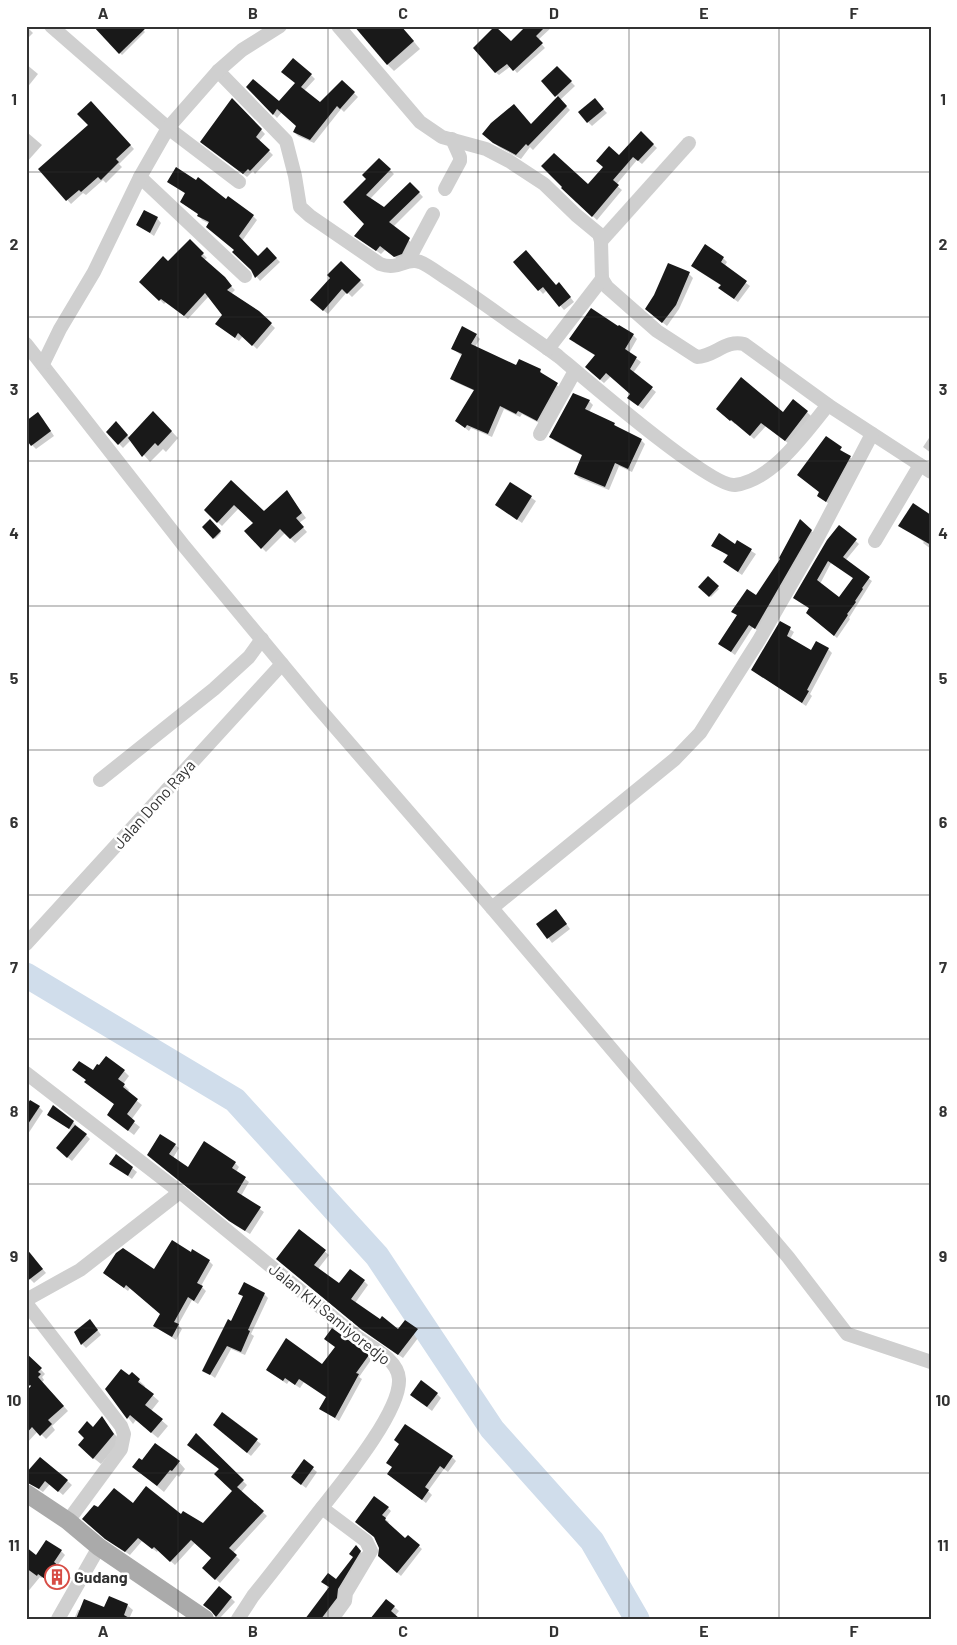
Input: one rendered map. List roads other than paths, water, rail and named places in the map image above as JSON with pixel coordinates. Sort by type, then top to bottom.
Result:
[{"type":"main road","points":[[26,1492],[68,1521],[99,1547],[205,1619]]},
{"type":"street","points":[[51,26],[168,128],[239,182]]},
{"type":"street","points":[[43,364],[60,329],[94,272],[140,177],[168,128],[218,72],[242,50],[280,26]]},
{"type":"street","points":[[338,26],[420,122],[442,137],[486,149],[509,161],[544,184],[593,229],[598,234],[601,242],[602,279],[607,287],[657,331],[697,357],[702,357],[732,342],[744,344],[828,405],[926,468],[875,541]]},
{"type":"street","points":[[218,72],[286,141],[295,176],[300,207],[380,264],[393,267],[408,261],[420,262],[460,287],[548,349],[643,426],[710,475],[727,484],[734,485],[755,479],[789,453],[828,405]]},
{"type":"street","points":[[445,189],[460,161],[452,139]]},
{"type":"street","points":[[601,242],[688,143]]},
{"type":"street","points":[[140,177],[246,276]]},
{"type":"street","points":[[408,261],[433,214]]},
{"type":"street","points":[[548,349],[602,279]]},
{"type":"street","points":[[26,344],[184,546],[282,664],[492,908],[788,1258],[847,1334],[931,1362]]},
{"type":"street","points":[[540,434],[575,371]]},
{"type":"street","points":[[492,908],[675,759],[700,733],[760,640],[817,539],[872,434]]},
{"type":"street","points":[[100,780],[214,689],[249,657],[262,639]]},
{"type":"street","name":"Jalan Dono Raya","points":[[26,944],[282,664]]},
{"type":"street","name":"Jalan KH Samiyoredjo","points":[[26,1073],[180,1192],[357,1337],[388,1359],[396,1368],[399,1378],[398,1390],[391,1408],[365,1452],[253,1596],[238,1619]]},
{"type":"street","points":[[68,1521],[120,1449],[124,1434],[121,1426],[26,1302],[80,1270],[180,1192]]},
{"type":"street","points":[[322,1508],[366,1541],[371,1551],[346,1593],[345,1601],[332,1619]]},
{"type":"street","points":[[58,1619],[99,1547]]},
{"type":"waterway","points":[[26,975],[235,1100],[377,1256],[492,1429],[592,1541],[637,1619]]},
{"type":"place","name":"Gudang","points":[[57,1577]]}]
